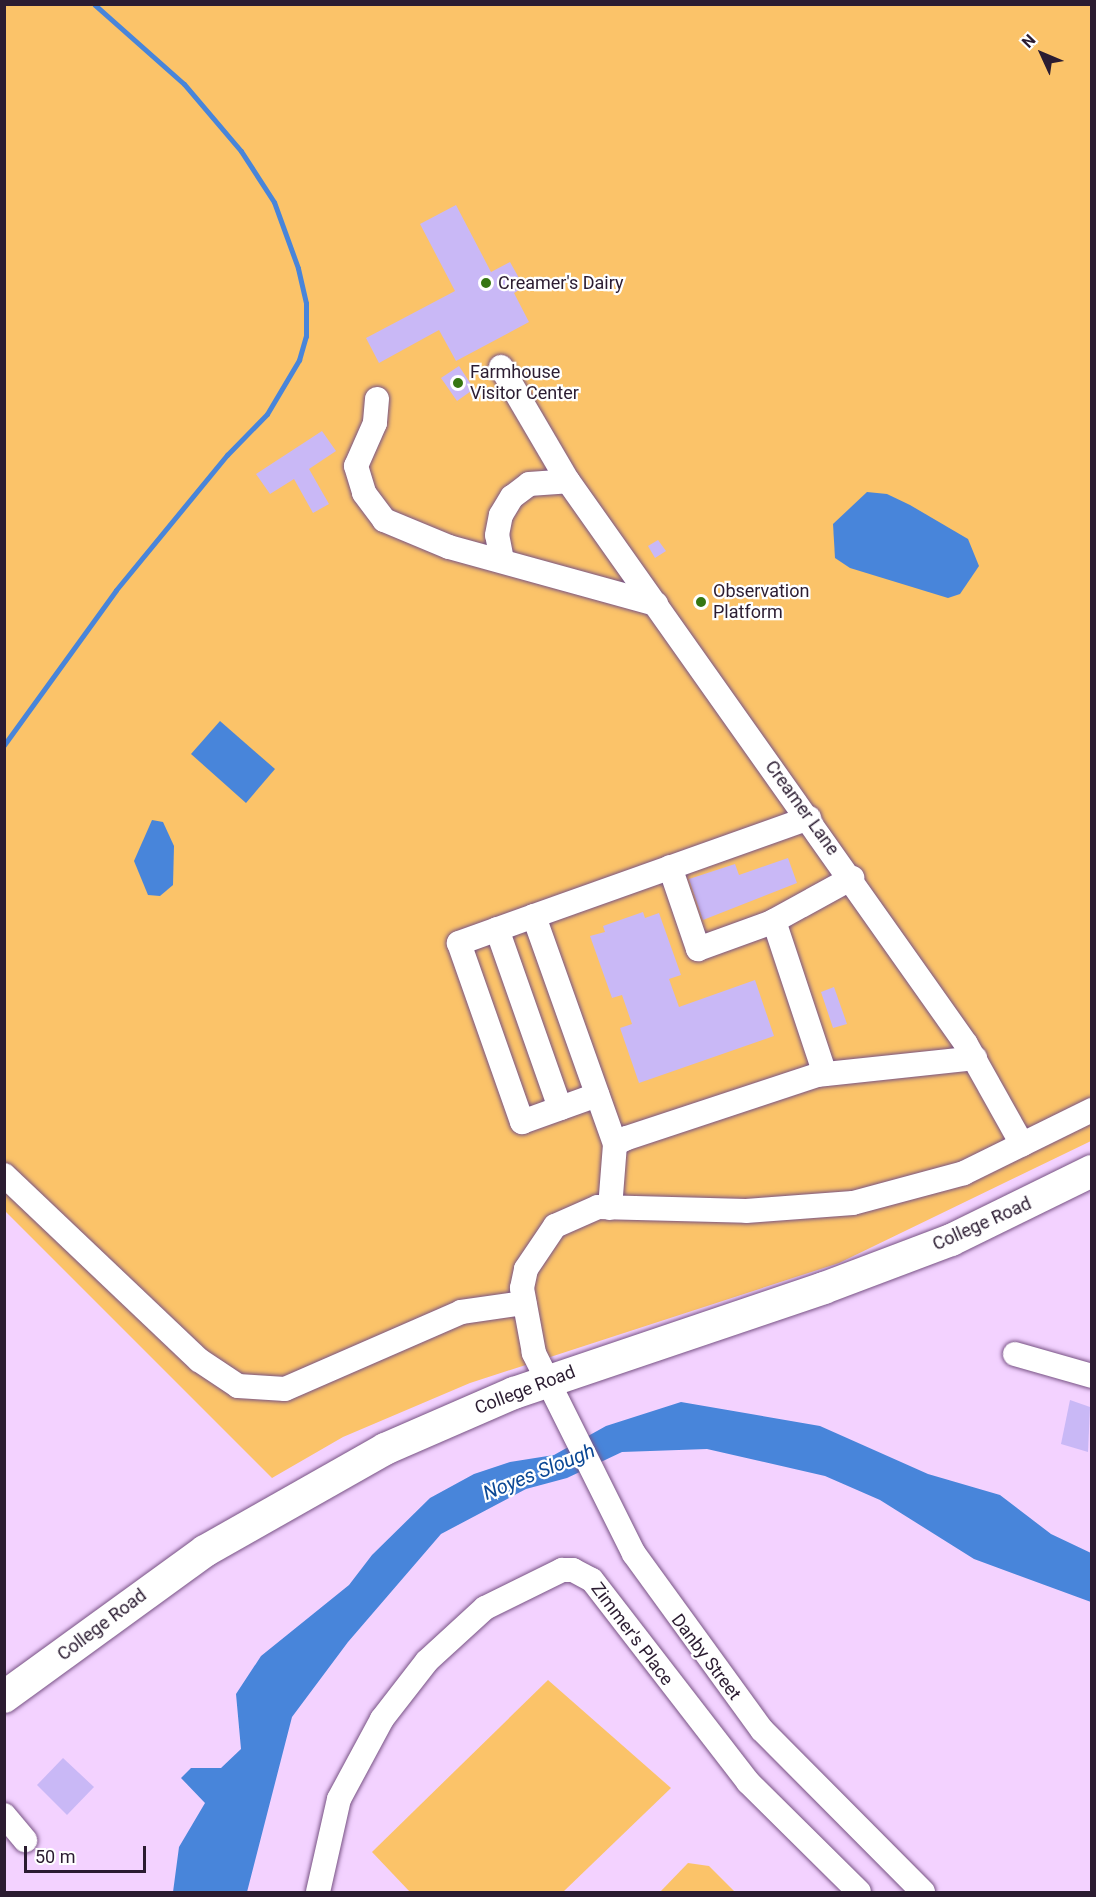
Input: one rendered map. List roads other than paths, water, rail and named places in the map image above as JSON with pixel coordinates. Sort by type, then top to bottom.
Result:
[{"type":"main road","name":"College Road","points":[[4,1697],[166,1577],[248,1524],[385,1449],[547,1381],[919,1252],[1092,1172]]},
{"type":"street","name":"Creamer Lane","points":[[501,367],[568,481],[852,878],[975,1058],[1022,1144]]},
{"type":"street","points":[[377,399],[375,423],[356,466],[364,493],[384,520],[449,547],[656,604]]},
{"type":"street","points":[[502,560],[497,536],[501,515],[512,497],[529,484],[568,481]]},
{"type":"street","points":[[597,1095],[522,1122],[459,943],[809,818]]},
{"type":"street","points":[[670,867],[698,949],[774,921],[852,878]]},
{"type":"street","points":[[534,916],[615,1144],[610,1208]]},
{"type":"street","points":[[774,921],[825,1074]]},
{"type":"street","points":[[497,929],[560,1108]]},
{"type":"street","points":[[615,1144],[825,1074],[975,1058]]},
{"type":"street","points":[[547,1381],[534,1353],[524,1303],[526,1269],[544,1238],[571,1215],[610,1208],[808,1209],[853,1203],[934,1183],[1092,1110]]},
{"type":"street","points":[[4,1175],[199,1360],[238,1386],[285,1389],[461,1312],[524,1303]]},
{"type":"street","points":[[1015,1354],[1092,1376]]},
{"type":"street","name":"Danby Street","points":[[547,1381],[572,1426],[634,1554],[762,1731],[923,1893]]},
{"type":"street","name":"Zimmer's Place","points":[[318,1893],[339,1799],[382,1719],[427,1661],[485,1608],[562,1570],[584,1574],[748,1782],[859,1893]]},
{"type":"street","points":[[4,1815],[25,1840]]},
{"type":"water","points":[[867,492],[887,494],[968,539],[979,566],[960,594],[948,598],[850,568],[835,558],[833,524]]},
{"type":"water","points":[[220,721],[275,769],[246,803],[191,754]]},
{"type":"water","points":[[152,820],[163,822],[174,846],[173,885],[160,896],[148,895],[134,861]]},
{"type":"water","name":"Noyes Slough","points":[[681,1402],[820,1426],[928,1474],[1000,1495],[1051,1534],[1091,1553],[1091,1602],[974,1559],[880,1500],[825,1476],[707,1449],[622,1452],[567,1478],[526,1489],[441,1534],[348,1642],[292,1717],[247,1892],[173,1892],[179,1847],[205,1803],[181,1778],[191,1768],[221,1768],[241,1749],[236,1694],[261,1656],[349,1585],[372,1555],[430,1498],[474,1474],[510,1462],[554,1455],[606,1426]]},
{"type":"waterway","points":[[4,745],[116,590],[227,455],[267,414],[299,360],[306,336],[306,303],[298,268],[274,202],[241,151],[184,84],[94,4]]},
{"type":"place","name":"Creamer's Dairy","points":[[486,283]]},
{"type":"place","name":"Farmhouse Visitor Center","points":[[458,383]]},
{"type":"place","name":"Observation Platform","points":[[701,602]]}]
